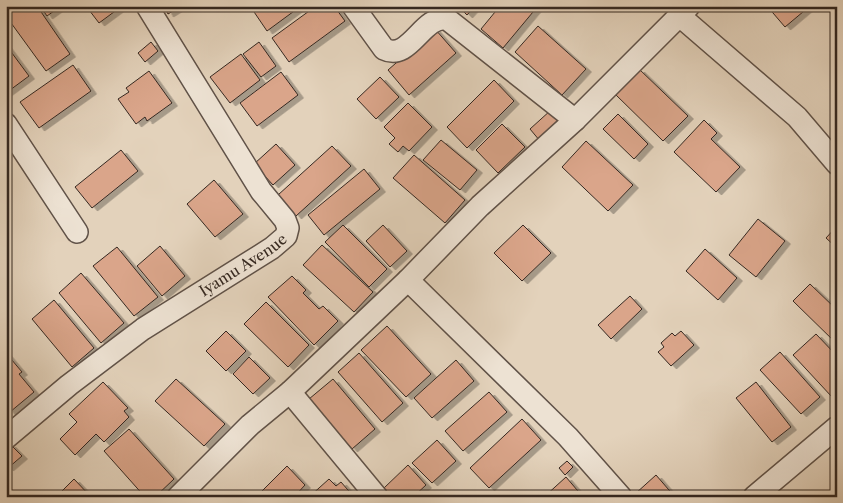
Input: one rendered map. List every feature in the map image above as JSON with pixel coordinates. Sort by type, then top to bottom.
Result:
[{"type":"street","name":"Iyamu Avenue","points":[[6,438],[69,385],[143,329],[272,248],[286,236],[288,228],[285,220],[261,192],[148,6]]},
{"type":"street","points":[[353,6],[378,42],[384,49],[390,52],[398,52],[432,23],[441,18],[447,19],[575,120]]},
{"type":"street","points":[[178,497],[250,425],[290,392],[408,280],[480,206],[575,120],[685,11],[797,118],[837,164]]},
{"type":"street","points":[[6,124],[77,232]]},
{"type":"street","points":[[408,280],[568,437],[621,497]]},
{"type":"street","points":[[290,392],[377,497]]},
{"type":"street","points":[[754,497],[837,427]]},
{"type":"building","points":[[19,6],[37,6],[70,54],[46,71],[6,16]]},
{"type":"building","points":[[40,6],[61,6],[47,16]]},
{"type":"building","points":[[86,6],[122,6],[99,23]]},
{"type":"building","points":[[164,6],[181,6],[168,14]]},
{"type":"building","points":[[250,6],[301,6],[267,31]]},
{"type":"building","points":[[316,6],[334,6],[345,21],[289,62],[272,38]]},
{"type":"building","points":[[458,6],[475,6],[467,15]]},
{"type":"building","points":[[500,6],[538,6],[503,48],[481,29]]},
{"type":"building","points":[[767,6],[810,6],[785,27]]},
{"type":"building","points":[[538,26],[586,69],[562,95],[515,52]]},
{"type":"building","points":[[435,29],[456,53],[409,95],[388,70]]},
{"type":"building","points":[[151,42],[158,51],[145,62],[138,53]]},
{"type":"building","points":[[259,42],[276,66],[261,77],[243,54]]},
{"type":"building","points":[[6,45],[29,76],[6,93]]},
{"type":"building","points":[[241,54],[260,80],[230,103],[210,77]]},
{"type":"building","points":[[73,65],[91,91],[39,128],[20,102]]},
{"type":"building","points":[[639,69],[688,116],[663,141],[615,94]]},
{"type":"building","points":[[149,71],[172,103],[147,121],[145,117],[136,124],[118,99],[129,92],[126,88]]},
{"type":"building","points":[[281,72],[298,95],[257,126],[240,103]]},
{"type":"building","points":[[380,77],[399,97],[376,119],[357,99]]},
{"type":"building","points":[[494,80],[514,101],[467,148],[447,127]]},
{"type":"building","points":[[408,103],[432,127],[409,151],[403,146],[398,152],[389,144],[395,138],[384,127]]},
{"type":"building","points":[[551,110],[561,121],[540,141],[530,129]]},
{"type":"building","points":[[618,114],[648,144],[634,159],[603,129]]},
{"type":"building","points":[[704,120],[717,133],[711,139],[740,167],[716,192],[674,152]]},
{"type":"building","points":[[502,124],[525,147],[498,173],[476,150]]},
{"type":"building","points":[[441,140],[477,170],[460,190],[423,160]]},
{"type":"building","points":[[586,141],[633,185],[608,211],[562,167]]},
{"type":"building","points":[[276,144],[295,165],[273,185],[254,164]]},
{"type":"building","points":[[332,146],[351,166],[296,216],[278,195]]},
{"type":"building","points":[[121,150],[138,171],[92,208],[75,187]]},
{"type":"building","points":[[414,155],[465,200],[445,223],[393,178]]},
{"type":"building","points":[[364,169],[380,189],[324,235],[308,215]]},
{"type":"building","points":[[214,180],[243,214],[215,237],[187,204]]},
{"type":"building","points":[[758,219],[785,241],[756,277],[729,255]]},
{"type":"building","points":[[343,225],[387,269],[369,287],[325,242]]},
{"type":"building","points":[[383,225],[407,251],[390,267],[366,241]]},
{"type":"building","points":[[523,225],[551,253],[522,281],[494,253]]},
{"type":"building","points":[[837,226],[837,248],[826,238]]},
{"type":"building","points":[[322,245],[373,292],[354,312],[303,265]]},
{"type":"building","points":[[160,246],[185,276],[162,296],[137,266]]},
{"type":"building","points":[[117,247],[158,297],[134,316],[93,266]]},
{"type":"building","points":[[705,249],[737,278],[718,300],[686,271]]},
{"type":"building","points":[[81,273],[124,323],[101,343],[59,293]]},
{"type":"building","points":[[292,276],[306,290],[303,293],[319,309],[323,306],[338,321],[314,345],[268,297]]},
{"type":"building","points":[[810,284],[837,310],[837,344],[793,301]]},
{"type":"building","points":[[630,296],[642,309],[611,339],[598,325]]},
{"type":"building","points":[[54,300],[94,348],[72,367],[32,319]]},
{"type":"building","points":[[266,302],[309,345],[288,367],[244,324]]},
{"type":"building","points":[[387,326],[431,374],[406,397],[361,350]]},
{"type":"building","points":[[226,331],[246,351],[226,371],[206,351]]},
{"type":"building","points":[[681,331],[694,345],[671,366],[658,352],[664,347],[661,343],[672,333],[675,336]]},
{"type":"building","points":[[816,334],[837,356],[837,393],[832,397],[793,355]]},
{"type":"building","points":[[780,352],[820,397],[801,414],[760,370]]},
{"type":"building","points":[[6,353],[22,372],[19,374],[34,392],[10,412],[6,407]]},
{"type":"building","points":[[359,353],[403,403],[382,422],[338,372]]},
{"type":"building","points":[[249,357],[270,378],[253,394],[233,374]]},
{"type":"building","points":[[456,360],[474,381],[432,418],[414,398]]},
{"type":"building","points":[[176,379],[225,424],[204,446],[155,401]]},
{"type":"building","points":[[333,379],[375,429],[352,449],[309,399]]},
{"type":"building","points":[[103,382],[128,408],[124,411],[129,417],[104,442],[96,434],[75,455],[60,439],[77,422],[69,414]]},
{"type":"building","points":[[756,382],[791,427],[772,442],[736,398]]},
{"type":"building","points":[[489,392],[507,412],[463,451],[445,431]]},
{"type":"building","points":[[522,419],[541,440],[489,488],[470,468]]},
{"type":"building","points":[[129,429],[174,479],[155,497],[145,497],[104,451]]},
{"type":"building","points":[[437,440],[456,461],[432,483],[412,463]]},
{"type":"building","points":[[10,444],[22,456],[8,468],[6,466],[6,447]]},
{"type":"building","points":[[567,461],[573,467],[565,475],[559,468]]},
{"type":"building","points":[[408,465],[426,485],[413,497],[392,497],[384,488]]},
{"type":"building","points":[[287,466],[305,485],[294,497],[268,497],[262,491]]},
{"type":"building","points":[[656,475],[675,497],[637,497],[635,494]]},
{"type":"building","points":[[566,477],[583,497],[544,497]]},
{"type":"building","points":[[74,479],[91,497],[56,497]]},
{"type":"building","points":[[329,479],[336,486],[341,482],[354,497],[309,497]]}]
